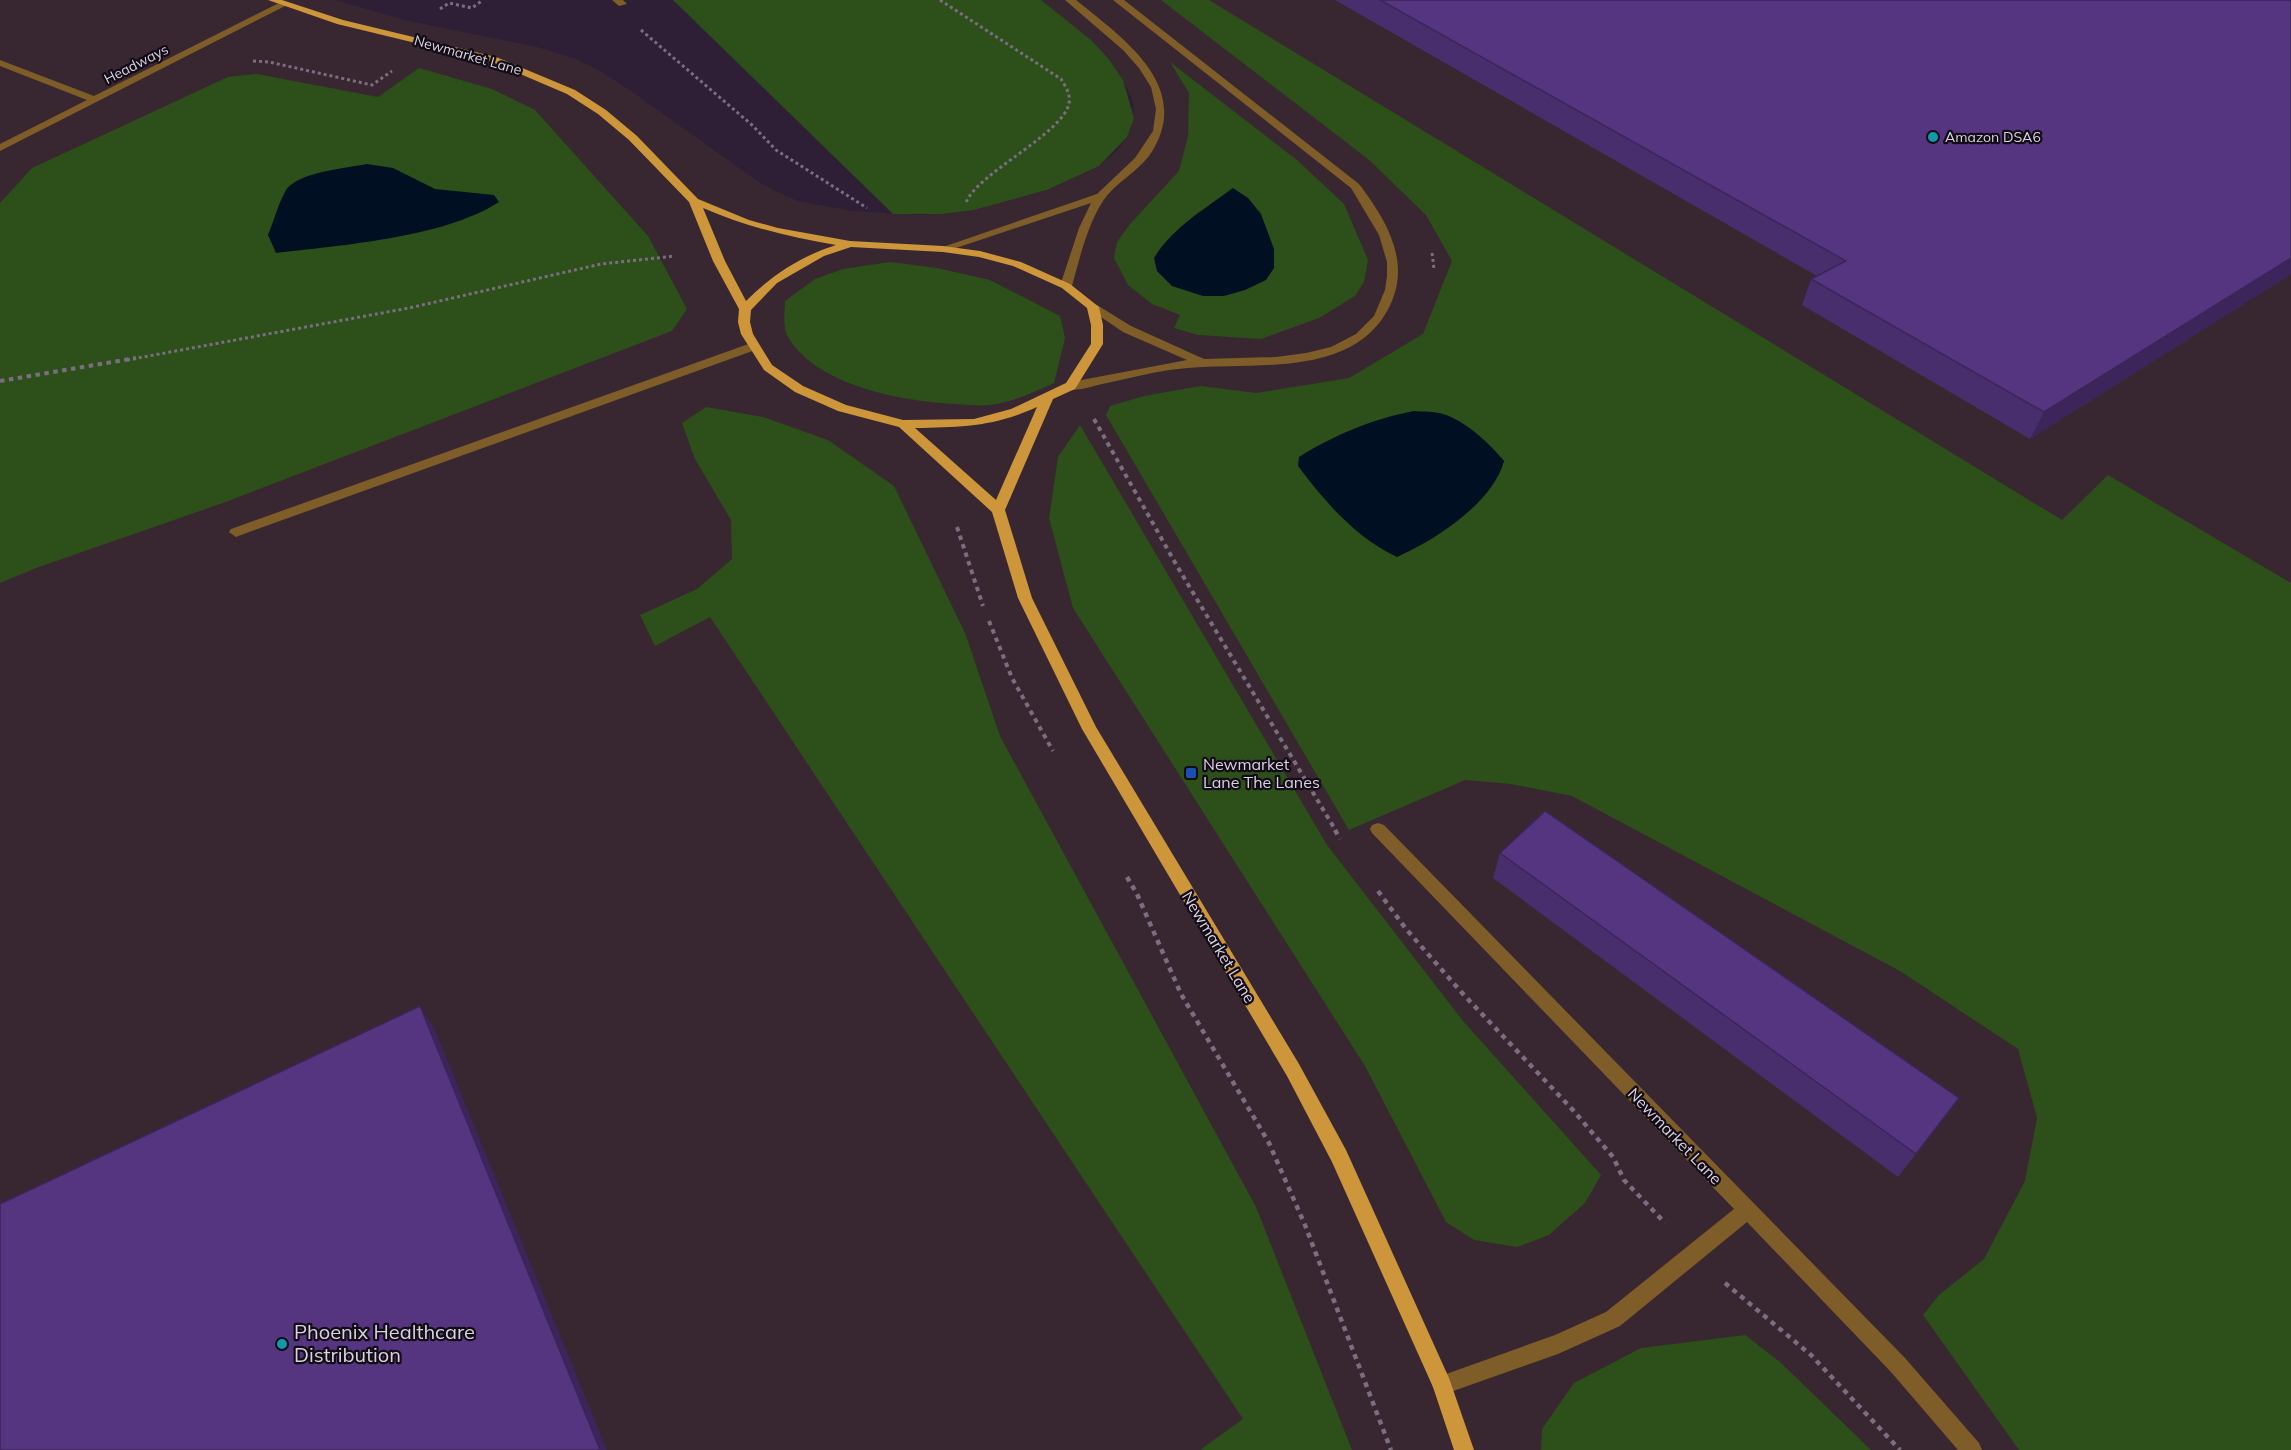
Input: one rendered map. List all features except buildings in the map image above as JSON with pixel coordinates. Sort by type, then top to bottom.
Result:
[{"type":"main road","name":"Newmarket Lane","points":[[273,0],[340,22],[493,59],[571,93],[618,125],[694,201],[719,261],[745,309],[744,322],[754,346],[768,367],[799,389],[842,408],[903,424],[974,423],[1015,412],[1071,386],[1087,364],[1097,344],[1097,325],[1093,307],[1082,296],[1066,286],[1017,264],[980,254],[943,249],[850,244],[777,231],[745,222],[694,201]]},
{"type":"main road","name":"Newmarket Lane","points":[[745,309],[773,281],[794,267],[820,254],[850,244]]},
{"type":"main road","points":[[998,510],[1047,398]]},
{"type":"main road","name":"Newmarket Lane","points":[[903,424],[998,510],[1025,598],[1090,729],[1293,1070],[1339,1156],[1442,1385],[1464,1450]]},
{"type":"street","points":[[1066,286],[1083,234],[1101,196],[1144,155],[1155,139],[1161,122],[1162,107],[1158,90],[1145,69],[1128,49],[1070,0]]},
{"type":"street","points":[[1071,386],[1162,367],[1288,360],[1342,346],[1364,335],[1382,315],[1393,279],[1391,250],[1371,207],[1355,186],[1118,0]]},
{"type":"street","name":"Headways","points":[[0,148],[284,4]]},
{"type":"street","points":[[0,63],[95,100]]},
{"type":"street","points":[[943,249],[1101,196]]},
{"type":"street","points":[[1093,307],[1127,329],[1203,363]]},
{"type":"street","points":[[236,532],[754,346]]},
{"type":"street","name":"Newmarket Lane","points":[[1378,829],[1898,1365],[1972,1450]]},
{"type":"street","points":[[1442,1385],[1558,1344],[1613,1319],[1696,1254],[1747,1210]]},
{"type":"path","points":[[439,9],[449,3],[472,8],[483,0]]},
{"type":"path","points":[[940,0],[1044,67],[1060,80],[1070,97],[1067,111],[1055,125],[984,182],[968,197],[964,207]]},
{"type":"path","points":[[620,2],[623,14],[752,125],[767,143],[872,211]]},
{"type":"path","points":[[249,61],[269,62],[372,85],[396,68],[385,66]]},
{"type":"path","points":[[1431,249],[1434,270]]},
{"type":"path","points":[[0,381],[170,353],[409,308],[601,264],[680,256]]},
{"type":"path","points":[[955,518],[978,595],[1012,678],[1059,761]]},
{"type":"path","points":[[1125,873],[1137,894],[1181,994],[1269,1143],[1305,1225],[1391,1450]]},
{"type":"shaded area","points":[[0,0],[335,0],[409,21],[537,47],[576,59],[597,69],[760,183],[798,201],[853,211],[920,215],[974,210],[1048,190],[1099,166],[1116,152],[1127,137],[1134,118],[1133,101],[1123,80],[1108,58],[1041,0],[2291,0],[2291,1450],[0,1450]]},
{"type":"green space","points":[[673,0],[1041,0],[1091,40],[1108,58],[1123,80],[1134,118],[1127,137],[1099,166],[1047,190],[974,210],[941,214],[893,214]]},
{"type":"green space","points":[[1161,0],[1209,0],[2062,520],[2108,475],[2291,583],[2291,1450],[2019,1450],[1923,1315],[1939,1295],[1984,1259],[2025,1181],[2037,1118],[2018,1049],[1900,971],[1572,796],[1511,784],[1465,780],[1349,830],[1106,415],[1110,406],[1144,396],[1201,386],[1256,393],[1349,378],[1423,334],[1452,261],[1426,215],[1368,159]]},
{"type":"green space","points":[[1170,62],[1297,160],[1344,204],[1368,260],[1364,282],[1355,296],[1319,318],[1261,339],[1198,335],[1174,328],[1180,315],[1152,304],[1128,285],[1114,258],[1117,242],[1130,224],[1179,171],[1188,136],[1189,93]]},
{"type":"green space","points":[[419,68],[492,89],[535,110],[648,236],[687,309],[672,331],[223,503],[36,568],[0,583],[0,203],[32,168],[228,77],[257,74],[378,97]]},
{"type":"green space","points":[[890,262],[937,268],[990,280],[1060,316],[1065,338],[1054,383],[1022,397],[998,404],[936,403],[888,395],[864,388],[819,368],[801,354],[786,333],[785,301],[815,279],[843,269]]},
{"type":"green space","points":[[706,407],[763,417],[828,440],[894,486],[965,633],[1000,736],[1256,1207],[1352,1450],[1200,1450],[1243,1419],[710,617],[655,646],[640,615],[697,589],[732,559],[731,520],[695,459],[682,423]]},
{"type":"green space","points":[[1080,425],[1327,845],[1463,1021],[1601,1175],[1585,1203],[1549,1235],[1517,1247],[1474,1240],[1446,1222],[1365,1066],[1073,608],[1049,518],[1058,457]]},
{"type":"green space","points":[[1745,1335],[1780,1362],[1871,1450],[1541,1450],[1542,1429],[1574,1383],[1641,1348]]},
{"type":"water","points":[[367,164],[393,168],[435,189],[494,195],[499,202],[450,224],[421,232],[361,243],[276,253],[268,235],[283,195],[292,184],[312,175]]},
{"type":"water","points":[[1233,188],[1248,198],[1261,214],[1274,249],[1274,268],[1266,280],[1245,290],[1224,296],[1203,296],[1172,286],[1157,271],[1154,258],[1180,228]]},
{"type":"water","points":[[1414,411],[1440,413],[1452,417],[1484,440],[1504,461],[1488,491],[1461,518],[1428,541],[1397,557],[1368,540],[1342,518],[1298,466],[1299,457],[1354,429],[1384,418]]},
{"type":"place","name":"Amazon DSA6","points":[[1933,137]]},
{"type":"place","name":"Newmarket Lane The Lanes","points":[[1191,773]]},
{"type":"place","name":"Phoenix Healthcare Distribution","points":[[282,1344]]}]
